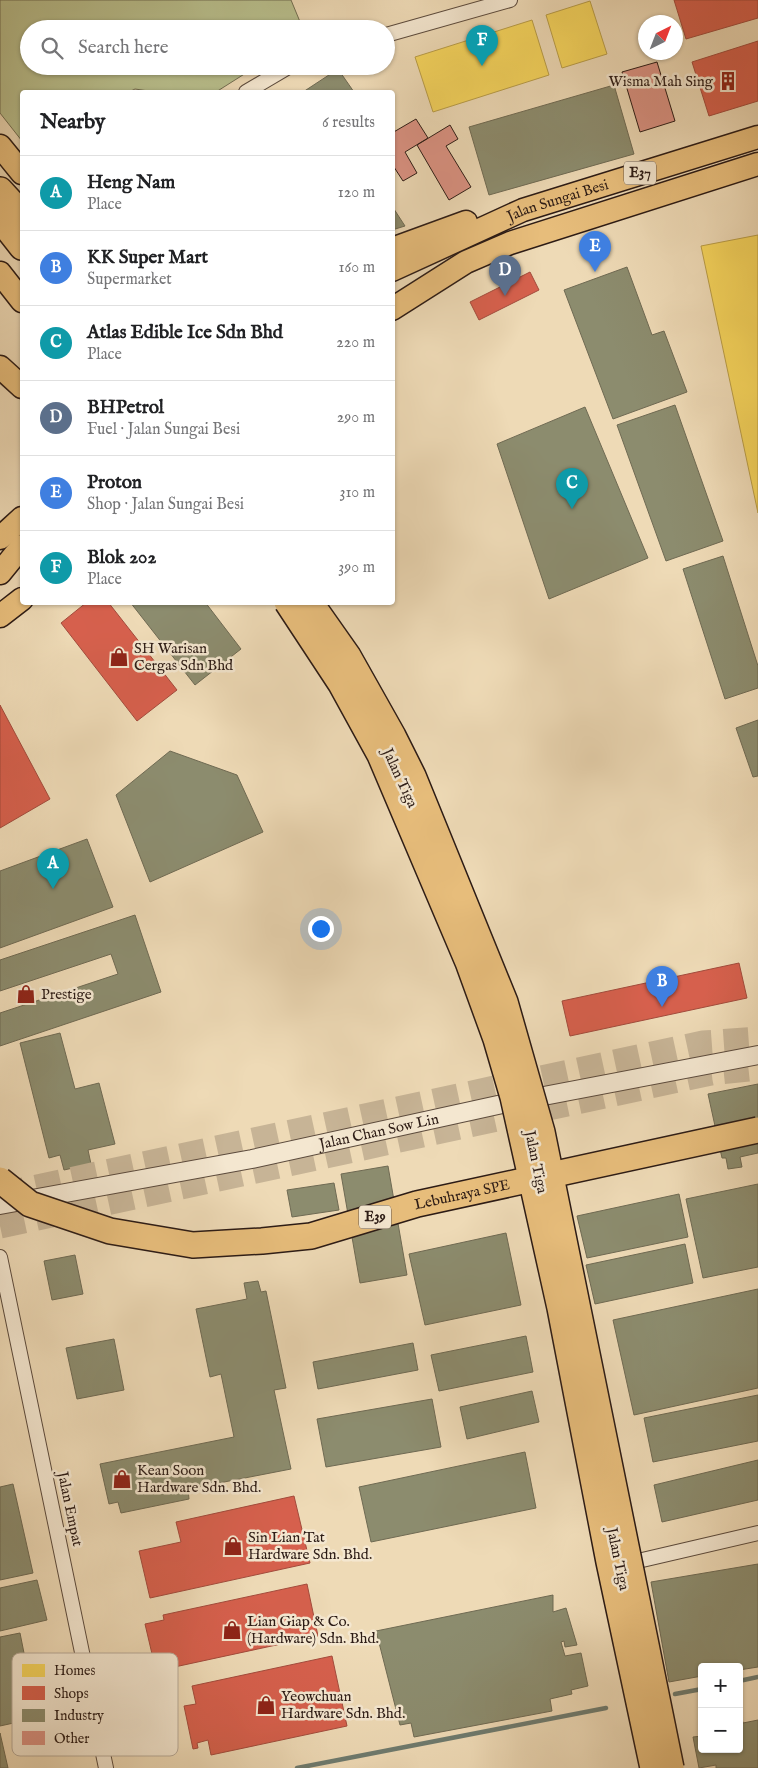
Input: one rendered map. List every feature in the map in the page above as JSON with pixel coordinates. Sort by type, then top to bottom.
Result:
[{"type":"highway","points":[[0,190],[20,212]]},
{"type":"highway","points":[[0,219],[20,244]]},
{"type":"highway","points":[[289,605],[341,684],[380,755],[468,962],[496,1038],[513,1097],[560,1308],[609,1562],[653,1768]]},
{"type":"highway","points":[[312,605],[348,656],[413,776],[504,1002],[542,1132],[671,1768]]},
{"type":"highway","name":"Lebuhraya SPE","points":[[0,1180],[30,1204],[110,1231],[193,1245],[262,1241],[311,1236],[417,1204],[758,1130]]},
{"type":"highway","name":"Lebuhraya SPE","points":[[0,1192],[24,1210],[109,1240],[190,1255],[259,1256],[318,1245],[421,1214],[758,1144]]},
{"type":"main road","name":"Jalan Sungai Besi","points":[[395,269],[523,210],[758,137]]},
{"type":"main road","points":[[0,146],[20,171]]},
{"type":"main road","name":"Jalan Sungai Besi","points":[[395,307],[466,262],[510,244],[758,164]]},
{"type":"main road","points":[[395,248],[475,218],[523,210]]},
{"type":"main road","points":[[0,273],[20,298]]},
{"type":"main road","points":[[0,367],[20,386]]},
{"type":"main road","points":[[0,538],[20,520]]},
{"type":"main road","points":[[0,573],[20,548]]},
{"type":"main road","points":[[2,615],[20,600]]},
{"type":"street","points":[[395,32],[510,0]]},
{"type":"street","points":[[249,90],[275,75]]},
{"type":"street","name":"Jalan Tiga","points":[[282,605],[339,695],[372,754],[477,997],[507,1103],[603,1568],[647,1768]]},
{"type":"street","name":"Jalan Tiga","points":[[318,605],[381,701],[419,775],[463,874],[497,962],[518,1024],[538,1098],[633,1562],[678,1768]]},
{"type":"street","name":"Jalan Chan Sow Lin","points":[[0,1204],[242,1161],[507,1103],[758,1055]]},
{"type":"street","name":"Jalan Empat","points":[[0,1257],[82,1653]]},
{"type":"street","points":[[603,1568],[758,1533]]},
{"type":"green space","points":[[0,0],[291,0],[299,20],[20,20],[20,75],[243,75],[219,90],[20,90],[20,138],[0,113]]},
{"type":"building: Homes","points":[[590,1],[607,54],[562,68],[546,15]]},
{"type":"building: Homes","points":[[532,20],[549,75],[433,112],[415,57]]},
{"type":"building: Homes","points":[[758,235],[758,513],[701,246]]},
{"type":"building: Shops","points":[[674,0],[758,0],[758,18],[686,39],[683,29],[683,15],[679,15]]},
{"type":"building: Shops","name":"Wisma Mah Sing","points":[[758,41],[758,101],[709,116],[692,62]]},
{"type":"building: Shops","points":[[530,272],[539,290],[479,320],[470,302]]},
{"type":"building: Shops","name":"SH Warisan Cergas Sdn Bhd","points":[[83,605],[110,605],[177,690],[137,721],[61,623]]},
{"type":"building: Shops","points":[[0,705],[50,799],[0,828]]},
{"type":"building: Shops","points":[[739,963],[747,998],[570,1036],[562,1001]]},
{"type":"building: Shops","name":"Sin Lian Tat Hardware Sdn. Bhd.","points":[[294,1496],[310,1563],[150,1598],[139,1551],[181,1542],[176,1522]]},
{"type":"building: Shops","name":"Lian Giap & Co. (Hardware) Sdn. Bhd.","points":[[307,1584],[318,1636],[178,1666],[178,1653],[152,1653],[145,1624],[164,1620],[163,1615]]},
{"type":"building: Shops","name":"Yeowchuan Hardware Sdn. Bhd.","points":[[332,1656],[347,1726],[211,1755],[208,1740],[197,1743],[198,1748],[193,1749],[184,1706],[196,1704],[192,1686]]},
{"type":"building: Industry","points":[[329,75],[342,75],[353,90],[306,90]]},
{"type":"building: Industry","points":[[614,85],[634,154],[489,195],[469,127]]},
{"type":"building: Industry","points":[[395,211],[405,226],[395,229]]},
{"type":"building: Industry","points":[[627,267],[652,335],[664,331],[687,392],[613,419],[564,290]]},
{"type":"building: Industry","points":[[675,405],[723,541],[666,561],[617,425]]},
{"type":"building: Industry","points":[[585,407],[648,558],[549,599],[497,444]]},
{"type":"building: Industry","points":[[723,556],[758,666],[758,688],[725,699],[683,569]]},
{"type":"building: Industry","points":[[132,605],[207,605],[241,649],[195,685]]},
{"type":"building: Industry","points":[[758,720],[758,776],[753,777],[736,728]]},
{"type":"building: Industry","points":[[170,751],[237,775],[263,832],[150,882],[116,795]]},
{"type":"building: Industry","points":[[87,839],[113,907],[0,948],[0,871]]},
{"type":"building: Industry","points":[[135,915],[161,992],[0,1046],[0,1013],[118,974],[111,954],[0,991],[0,960]]},
{"type":"building: Industry","points":[[60,1033],[75,1089],[99,1083],[115,1144],[88,1150],[91,1164],[64,1170],[60,1155],[49,1158],[20,1043]]},
{"type":"building: Industry","points":[[758,1084],[758,1153],[740,1157],[742,1167],[728,1169],[726,1158],[722,1158],[708,1094]]},
{"type":"building: Industry","points":[[388,1166],[407,1275],[360,1283],[341,1174]]},
{"type":"building: Industry","points":[[334,1183],[339,1210],[292,1217],[287,1190]]},
{"type":"building: Industry","points":[[758,1184],[758,1267],[703,1278],[686,1199]]},
{"type":"building: Industry","points":[[679,1194],[688,1237],[587,1258],[577,1216]]},
{"type":"building: Industry","points":[[506,1233],[521,1305],[425,1325],[409,1254]]},
{"type":"building: Industry","points":[[685,1244],[693,1283],[595,1304],[586,1265]]},
{"type":"building: Industry","points":[[75,1255],[83,1294],[52,1300],[44,1261]]},
{"type":"building: Industry","points":[[258,1281],[261,1292],[266,1291],[286,1388],[274,1390],[291,1469],[188,1489],[189,1499],[121,1513],[118,1502],[109,1504],[100,1464],[234,1437],[221,1374],[210,1377],[196,1309],[247,1299],[244,1283]]},
{"type":"building: Industry","points":[[758,1289],[758,1388],[634,1415],[613,1320]]},
{"type":"building: Industry","points":[[526,1336],[533,1372],[439,1391],[431,1355]]},
{"type":"building: Industry","points":[[114,1339],[124,1390],[77,1399],[66,1348]]},
{"type":"building: Industry","points":[[413,1343],[418,1370],[318,1389],[313,1362]]},
{"type":"building: Industry","points":[[532,1391],[539,1422],[467,1439],[460,1407]]},
{"type":"building: Industry","points":[[758,1395],[758,1441],[653,1462],[644,1418]]},
{"type":"building: Industry","points":[[432,1399],[441,1447],[326,1467],[317,1419]]},
{"type":"building: Industry","points":[[525,1452],[536,1508],[371,1542],[359,1487]]},
{"type":"building: Industry","points":[[758,1460],[758,1500],[662,1522],[654,1485]]},
{"type":"building: Industry","points":[[13,1484],[33,1573],[0,1580],[0,1487]]},
{"type":"building: Industry","points":[[758,1564],[758,1667],[743,1669],[743,1663],[698,1663],[698,1677],[669,1682],[651,1582]]},
{"type":"building: Industry","points":[[37,1580],[47,1620],[0,1631],[0,1588]]},
{"type":"building: Industry","points":[[553,1595],[553,1612],[566,1608],[577,1645],[565,1647],[564,1641],[561,1642],[565,1656],[581,1653],[588,1686],[571,1690],[572,1694],[550,1699],[552,1711],[414,1737],[411,1723],[400,1725],[376,1631]]},
{"type":"building: Industry","points":[[20,1633],[24,1653],[12,1653],[12,1723],[0,1726],[0,1637]]},
{"type":"building: Industry","points":[[758,1720],[758,1768],[716,1768],[716,1765],[699,1768],[693,1737],[698,1736],[698,1753],[743,1753],[743,1723]]},
{"type":"building: Industry","points":[[0,1733],[8,1768],[0,1768]]},
{"type":"building: Other","points":[[657,62],[675,121],[640,132],[622,72]]},
{"type":"building: Other","points":[[416,119],[428,138],[405,152],[417,173],[403,181],[395,169],[395,131]]},
{"type":"building: Other","points":[[450,125],[458,139],[446,146],[471,187],[449,200],[417,145]]},
{"type":"waterway","points":[[743,1680],[758,1677]]},
{"type":"waterway","points":[[675,1694],[698,1690]]},
{"type":"waterway","points":[[297,1768],[606,1708]]},
{"type":"tunnel","points":[[0,1195],[703,1043],[758,1039]]},
{"type":"tunnel","points":[[0,1226],[711,1073],[758,1068]]},
{"type":"place","name":"Blok 202","points":[[482,66]]},
{"type":"place","name":"Wisma Mah Sing","points":[[728,81]]},
{"type":"place","name":"Proton","points":[[595,272]]},
{"type":"place","name":"BHPetrol","points":[[505,296]]},
{"type":"place","name":"Atlas Edible Ice Sdn Bhd","points":[[572,509]]},
{"type":"place","name":"SH Warisan Cergas Sdn Bhd","points":[[119,657]]},
{"type":"place","name":"Heng Nam","points":[[53,889]]},
{"type":"place","name":"Prestige","points":[[26,994]]},
{"type":"place","name":"KK Super Mart","points":[[662,1007]]},
{"type":"place","name":"Kean Soon Hardware Sdn. Bhd.","points":[[122,1479]]},
{"type":"place","name":"Sin Lian Tat Hardware Sdn. Bhd.","points":[[233,1546]]},
{"type":"place","name":"Lian Giap & Co. (Hardware) Sdn. Bhd.","points":[[232,1630]]},
{"type":"place","name":"Yeowchuan Hardware Sdn. Bhd.","points":[[266,1705]]}]
